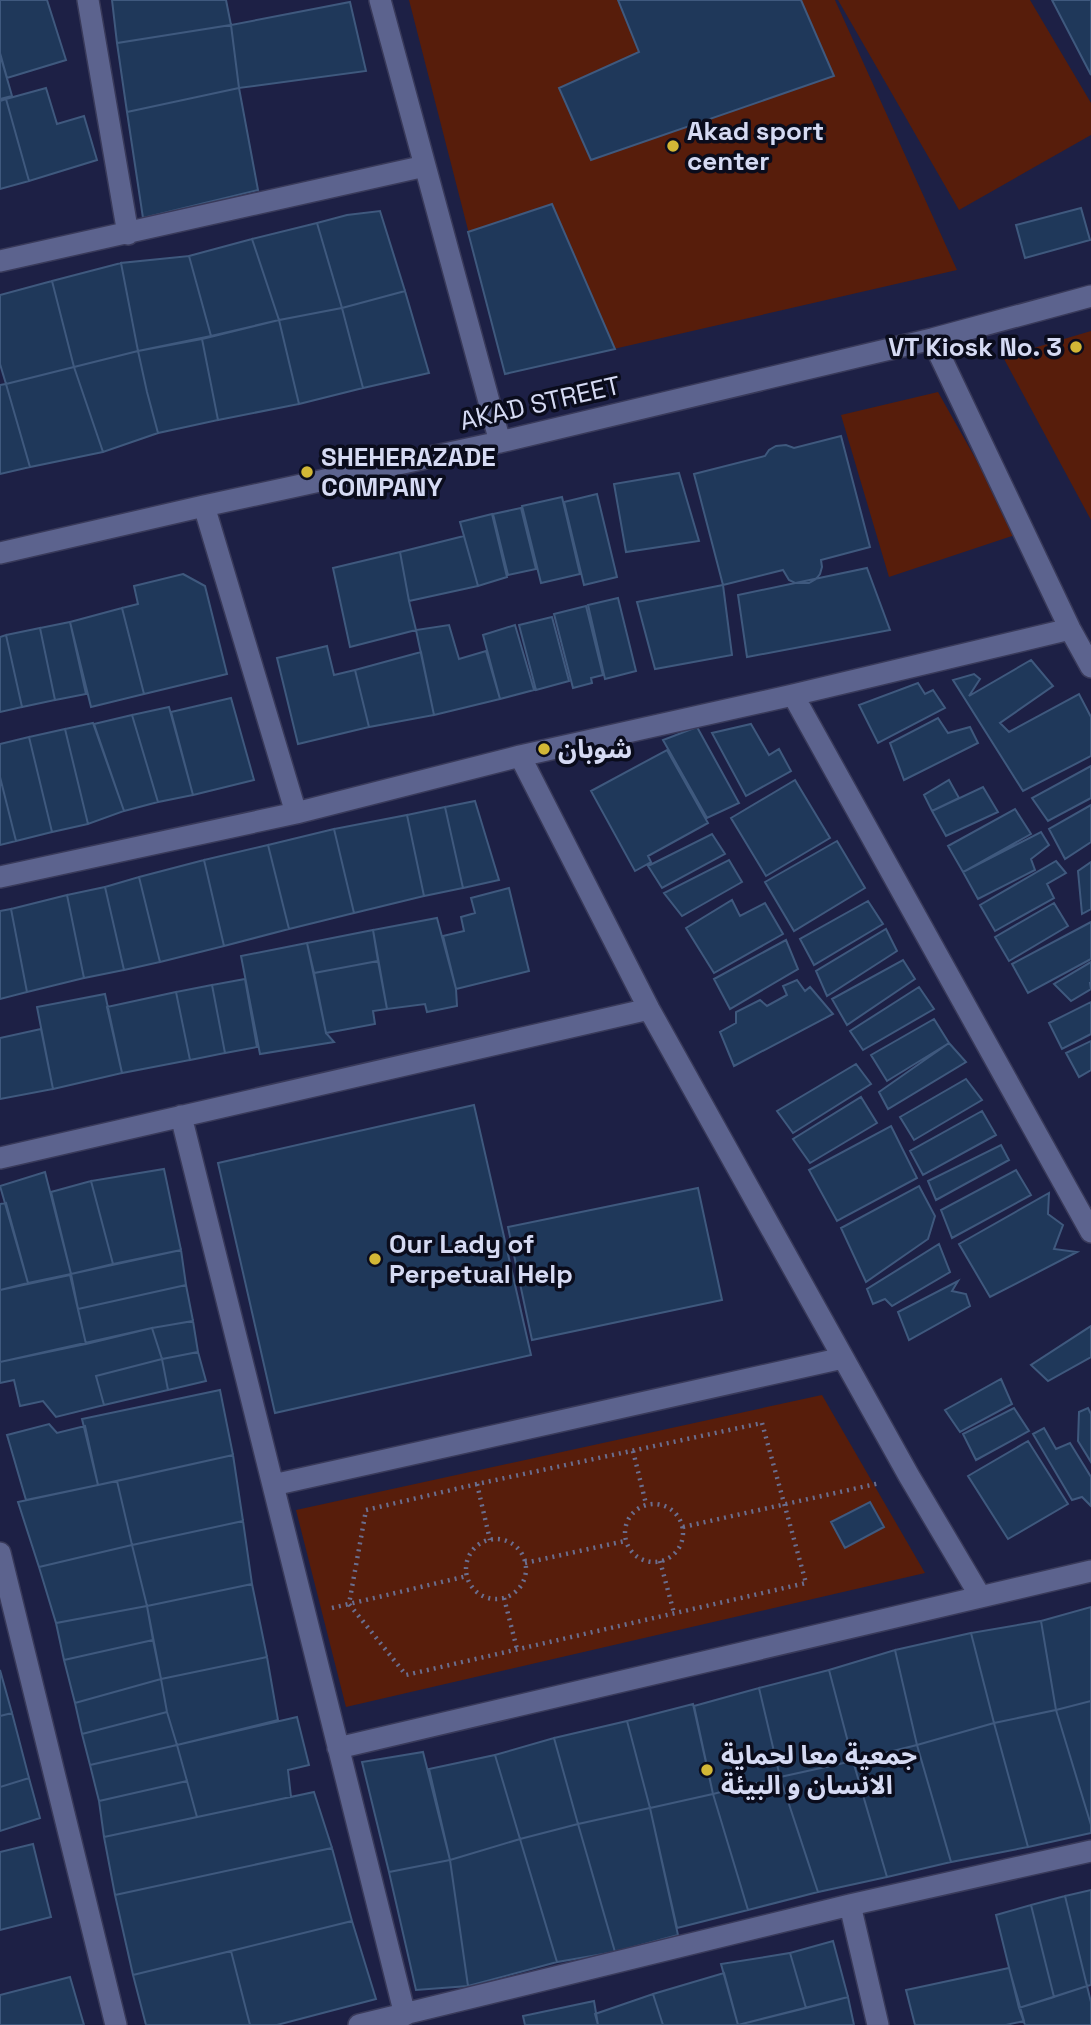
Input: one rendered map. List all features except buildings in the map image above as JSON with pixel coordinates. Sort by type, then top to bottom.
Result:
[{"type":"street","points":[[88,0],[128,234]]},
{"type":"street","points":[[380,0],[500,442]]},
{"type":"street","points":[[0,261],[425,166]]},
{"type":"street","name":"AKAD STREET","points":[[0,554],[204,506],[500,442],[932,339],[1091,296]]},
{"type":"street","points":[[932,339],[1070,629],[1091,667]]},
{"type":"street","points":[[204,506],[296,813]]},
{"type":"street","points":[[0,877],[296,813],[520,756],[1070,629]]},
{"type":"street","points":[[793,695],[1091,1232]]},
{"type":"street","points":[[520,756],[649,1009],[909,1476],[980,1596]]},
{"type":"street","points":[[0,1158],[649,1009]]},
{"type":"street","points":[[181,1115],[405,2015]]},
{"type":"street","points":[[273,1485],[843,1358]]},
{"type":"street","points":[[0,1553],[116,2025]]},
{"type":"street","points":[[338,1748],[1091,1571]]},
{"type":"street","points":[[359,2025],[850,1905],[1091,1851]]},
{"type":"street","points":[[850,1905],[878,2025]]},
{"type":"path","points":[[762,1423],[806,1583],[406,1675],[349,1604],[366,1510],[477,1484],[762,1423]]},
{"type":"path","points":[[633,1451],[646,1504]]},
{"type":"path","points":[[682,1527],[909,1476]]},
{"type":"path","points":[[477,1484],[490,1540]]},
{"type":"path","points":[[646,1504],[667,1506],[680,1518],[683,1537],[680,1546],[674,1554],[660,1561],[645,1561],[636,1557],[625,1541],[627,1521],[632,1513],[646,1504]]},
{"type":"path","points":[[490,1540],[512,1543],[525,1563],[525,1577],[520,1586],[504,1598],[484,1596],[475,1590],[467,1576],[466,1562],[470,1553],[490,1540]]},
{"type":"path","points":[[525,1563],[625,1541]]},
{"type":"path","points":[[660,1561],[674,1613]]},
{"type":"path","points":[[349,1604],[467,1576]]},
{"type":"path","points":[[504,1598],[517,1649]]},
{"type":"shaded area","name":"Akad sport center","points":[[409,0],[835,0],[957,270],[505,374]]},
{"type":"shaded area","points":[[838,0],[1030,0],[1091,103],[1091,135],[959,210]]},
{"type":"shaded area","points":[[1091,331],[1091,520],[1003,357]]},
{"type":"shaded area","points":[[938,392],[1018,534],[889,577],[841,415]]},
{"type":"shaded area","points":[[822,1395],[925,1573],[346,1707],[296,1510]]},
{"type":"place","name":"Akad sport center","points":[[673,146]]},
{"type":"place","name":"VT Kiosk No. 3","points":[[1076,347]]},
{"type":"place","name":"SHEHERAZADE COMPANY","points":[[307,472]]},
{"type":"place","name":"شوبان","points":[[544,749]]},
{"type":"place","name":"Our Lady of Perpetual Help","points":[[375,1259]]},
{"type":"place","name":"جمعية معا لحماية الانسان و البيئة","points":[[707,1770]]}]
